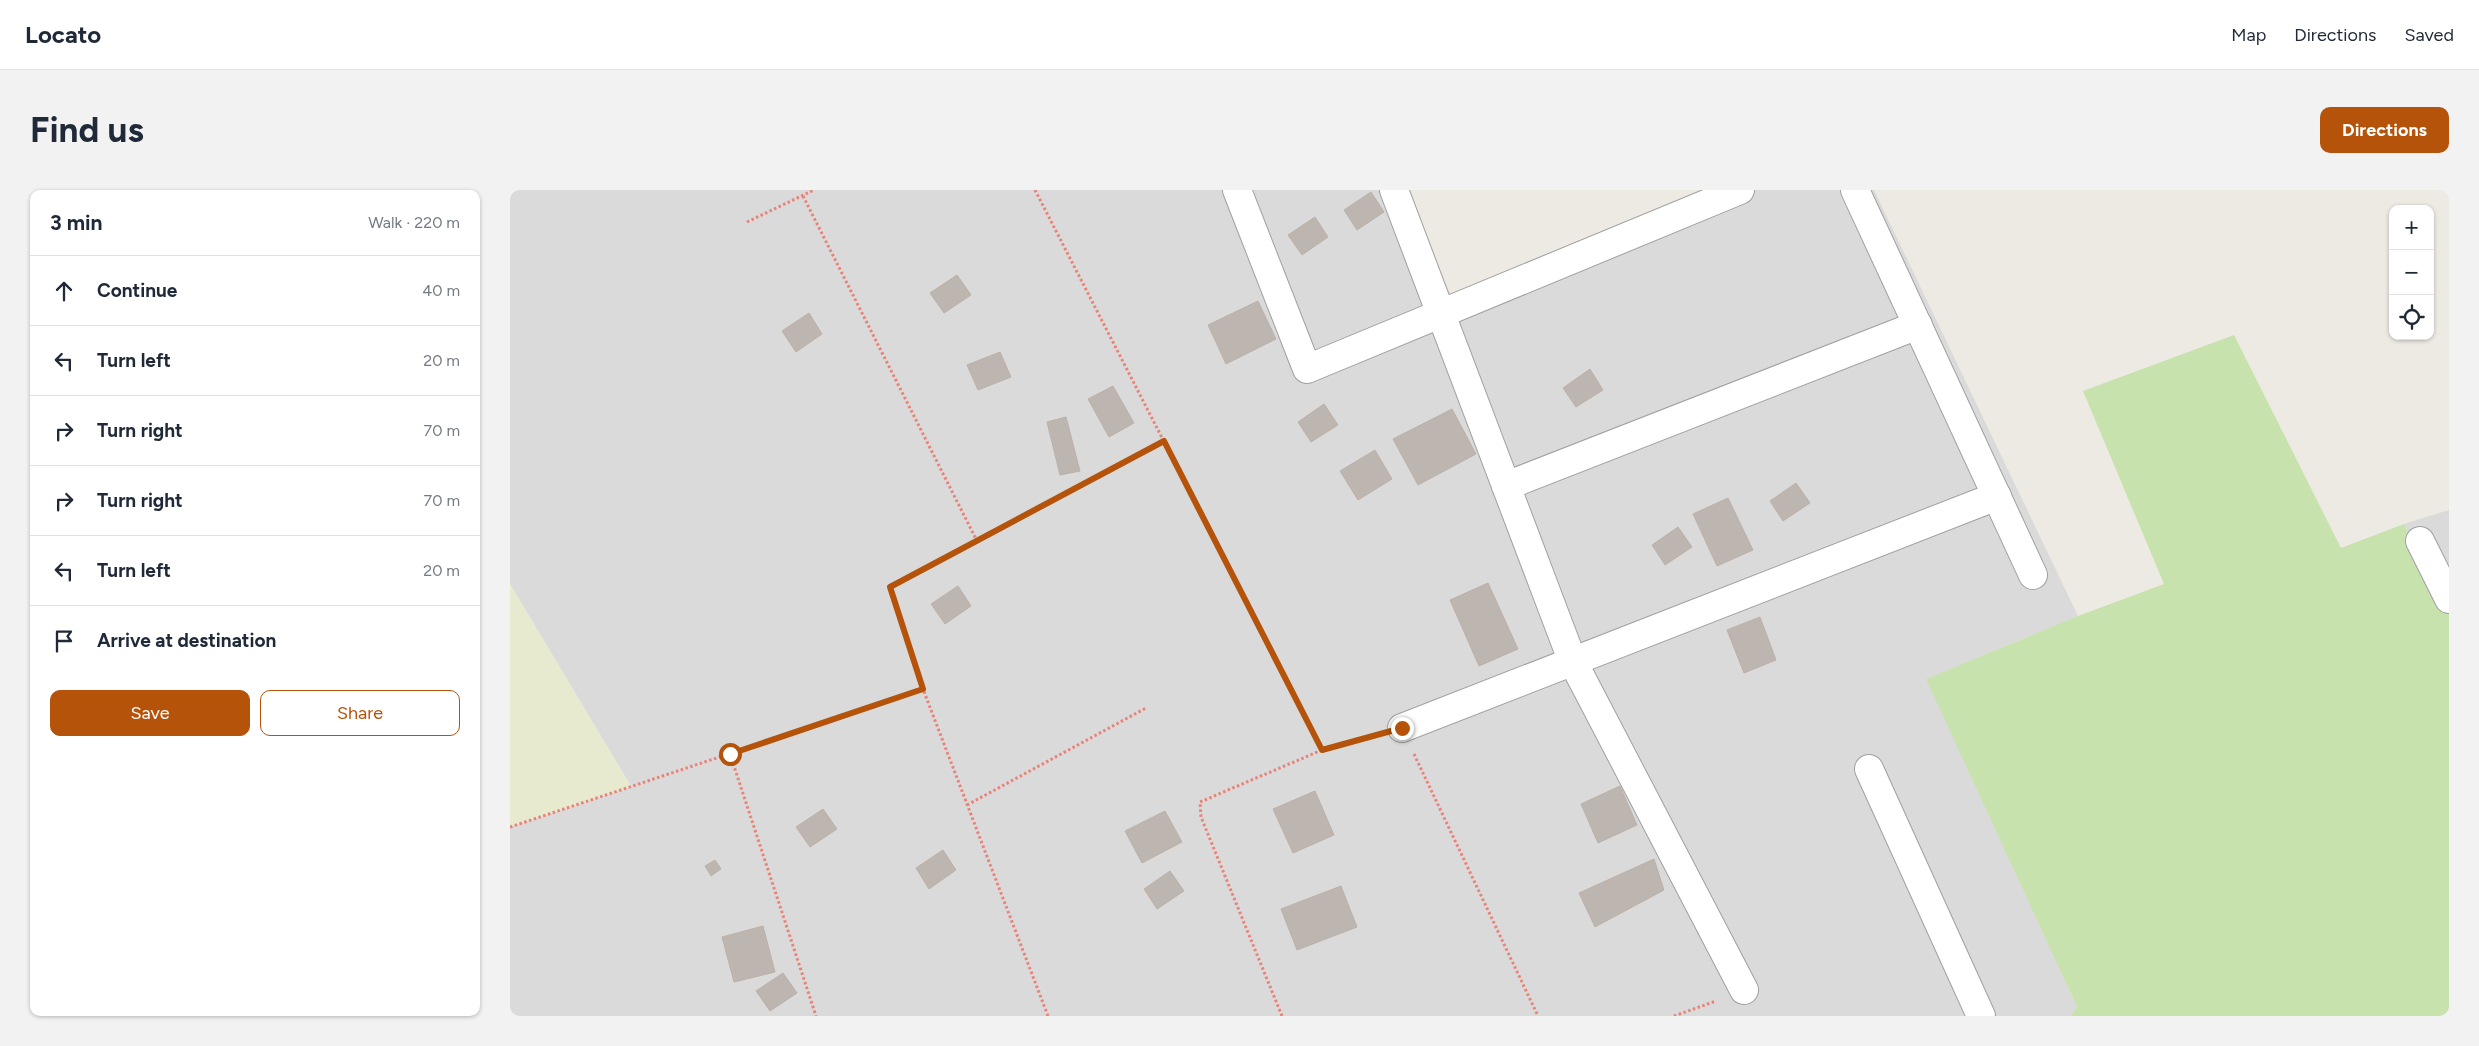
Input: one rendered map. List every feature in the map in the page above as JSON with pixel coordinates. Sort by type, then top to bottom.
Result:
[{"type":"street","points":[[1237,190],[1307,369],[1740,190]]},
{"type":"street","points":[[1394,190],[1572,660],[1744,990]]},
{"type":"street","points":[[1855,190],[2033,575]]},
{"type":"street","points":[[1506,486],[1918,325]]},
{"type":"street","points":[[1402,728],[1572,660],[1997,496]]},
{"type":"street","points":[[2420,541],[2449,599]]},
{"type":"street","points":[[1869,769],[1981,1016]]},
{"type":"path","points":[[747,222],[814,190]]},
{"type":"path","points":[[1035,190],[1322,750]]},
{"type":"path","points":[[803,196],[977,540]]},
{"type":"path","points":[[1048,1016],[923,689],[890,587],[1164,441]]},
{"type":"path","points":[[510,827],[923,689]]},
{"type":"path","points":[[967,805],[1146,708]]},
{"type":"path","points":[[1282,1016],[1201,817],[1200,802],[1322,750],[1402,728],[1538,1016]]},
{"type":"path","points":[[730,754],[816,1016]]},
{"type":"path","points":[[1674,1016],[1744,990]]},
{"type":"shaded area","points":[[510,190],[1407,190],[1450,294],[1701,190],[1874,190],[2078,616],[1927,679],[2077,1007],[2070,1016],[510,1016],[510,827],[631,786],[510,584]]},
{"type":"shaded area","points":[[2449,510],[2449,612],[2404,524]]},
{"type":"green space","points":[[2234,335],[2341,548],[2404,524],[2449,614],[2449,1016],[2070,1016],[2077,1007],[1926,679],[2078,616],[2164,584],[2083,391]]},
{"type":"green space","points":[[510,584],[631,787],[510,827]]},
{"type":"building","points":[[1371,192],[1384,212],[1357,230],[1344,210]]},
{"type":"building","points":[[1315,217],[1328,237],[1302,255],[1288,235]]},
{"type":"building","points":[[957,275],[971,295],[944,313],[930,293]]},
{"type":"building","points":[[1258,301],[1276,339],[1226,364],[1208,325]]},
{"type":"building","points":[[809,313],[822,334],[796,352],[782,331]]},
{"type":"building","points":[[1000,352],[1011,377],[978,390],[967,365]]},
{"type":"building","points":[[1590,369],[1603,390],[1576,407],[1563,388]]},
{"type":"building","points":[[1113,386],[1134,423],[1109,437],[1088,399]]},
{"type":"building","points":[[1324,404],[1338,425],[1311,442],[1298,422]]},
{"type":"building","points":[[1452,409],[1476,454],[1418,485],[1393,439]]},
{"type":"building","points":[[1066,417],[1080,471],[1060,475],[1047,422]]},
{"type":"building","points":[[1375,450],[1392,479],[1358,500],[1340,471]]},
{"type":"building","points":[[1796,483],[1810,503],[1783,521],[1770,501]]},
{"type":"building","points":[[1728,498],[1753,550],[1717,566],[1693,514]]},
{"type":"building","points":[[1678,527],[1692,547],[1665,565],[1652,545]]},
{"type":"building","points":[[1488,583],[1518,649],[1479,666],[1450,600]]},
{"type":"building","points":[[958,586],[971,606],[945,624],[931,604]]},
{"type":"building","points":[[1760,617],[1776,660],[1744,673],[1727,630]]},
{"type":"building","points":[[1620,786],[1637,825],[1598,843],[1581,804]]},
{"type":"building","points":[[1315,791],[1334,835],[1293,853],[1273,809]]},
{"type":"building","points":[[823,809],[837,829],[810,847],[796,827]]},
{"type":"building","points":[[1165,811],[1182,842],[1142,863],[1125,831]]},
{"type":"building","points":[[943,850],[956,870],[929,889],[916,868]]},
{"type":"building","points":[[1654,859],[1664,890],[1595,927],[1579,893]]},
{"type":"building","points":[[715,860],[721,869],[711,876],[705,866]]},
{"type":"building","points":[[1170,871],[1184,891],[1157,909],[1144,889]]},
{"type":"building","points":[[1341,886],[1357,927],[1297,950],[1281,909]]},
{"type":"building","points":[[763,926],[775,972],[734,982],[722,937]]},
{"type":"building","points":[[783,973],[797,993],[770,1011],[756,991]]},
{"type":"route","points":[[730,754],[923,689],[890,587],[1164,441],[1322,750],[1402,728]]}]
